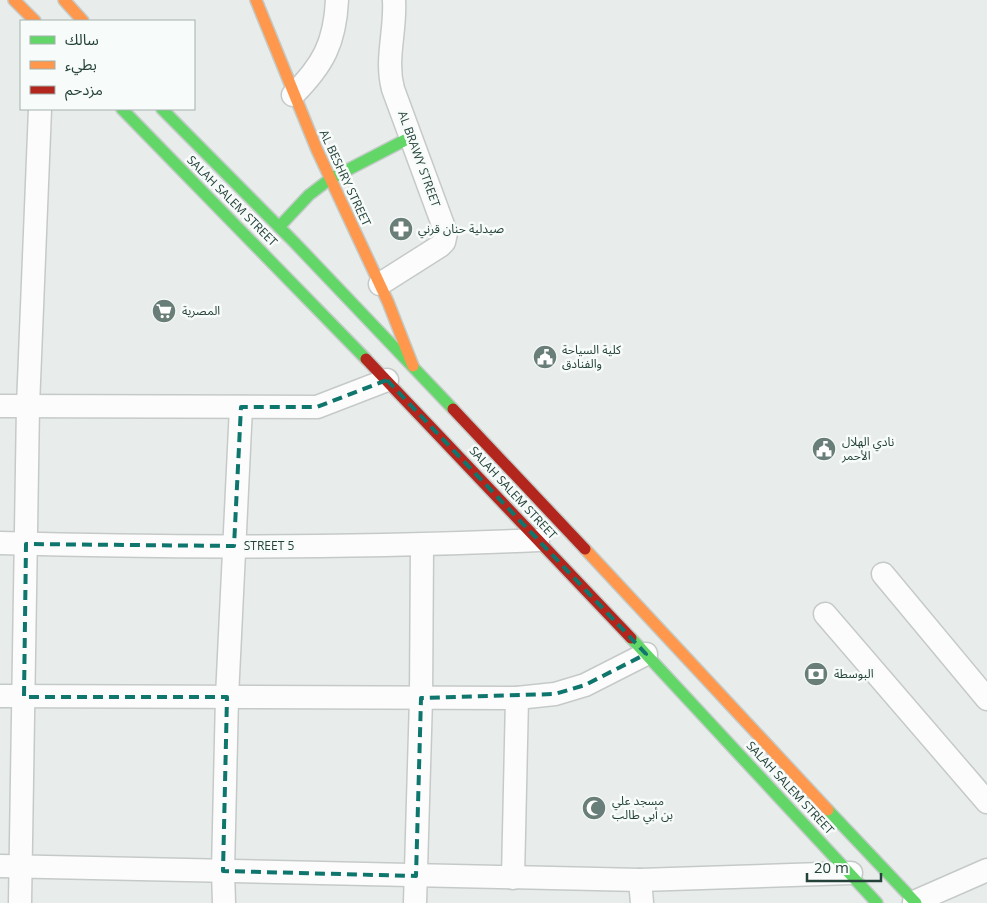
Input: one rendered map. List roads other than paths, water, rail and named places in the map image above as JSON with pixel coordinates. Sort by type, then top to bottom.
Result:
[{"type":"main road","points":[[14,0],[34,20]]},
{"type":"main road","points":[[64,0],[82,20]]},
{"type":"main road","name":"AL BESHRY STREET","points":[[256,0],[293,95],[330,179],[399,324],[412,366]]},
{"type":"main road","name":"SALAH SALEM STREET","points":[[123,110],[387,380],[646,654],[877,903]]},
{"type":"main road","name":"SALAH SALEM STREET","points":[[163,110],[279,227],[412,366],[915,902]]},
{"type":"main road","points":[[279,227],[309,195],[330,179],[411,137]]},
{"type":"street","points":[[293,95],[320,65],[330,44],[336,22],[337,0]]},
{"type":"street","name":"AL BRAWY STREET","points":[[380,284],[440,246],[445,238],[444,228],[393,89],[390,75],[389,60],[394,28],[394,0]]},
{"type":"street","points":[[20,903],[10,866],[24,697],[28,406],[40,110]]},
{"type":"street","points":[[0,406],[317,407],[387,380]]},
{"type":"street","points":[[224,903],[227,696],[241,407]]},
{"type":"street","name":"STREET 5","points":[[0,543],[234,546],[422,545],[538,540]]},
{"type":"street","points":[[415,903],[421,698],[422,545]]},
{"type":"street","points":[[883,574],[987,699]]},
{"type":"street","points":[[825,614],[987,802]]},
{"type":"street","points":[[0,696],[517,698],[555,694],[585,685],[646,654]]},
{"type":"street","points":[[513,878],[517,698]]},
{"type":"street","points":[[10,866],[640,880],[851,874]]},
{"type":"street","points":[[915,902],[987,870]]},
{"type":"street","points":[[640,880],[642,903]]},
{"type":"place","name":"صيدلية حنان قرني","points":[[401,229]]},
{"type":"place","name":"المصرية","points":[[164,311]]},
{"type":"place","name":"كلية السياحة والفنادق","points":[[545,357]]},
{"type":"place","name":"نادي الهلال الأحمر","points":[[824,449]]},
{"type":"place","name":"البوسطة","points":[[816,674]]},
{"type":"place","name":"مسجد علي بن أبي طالب","points":[[594,808]]}]
